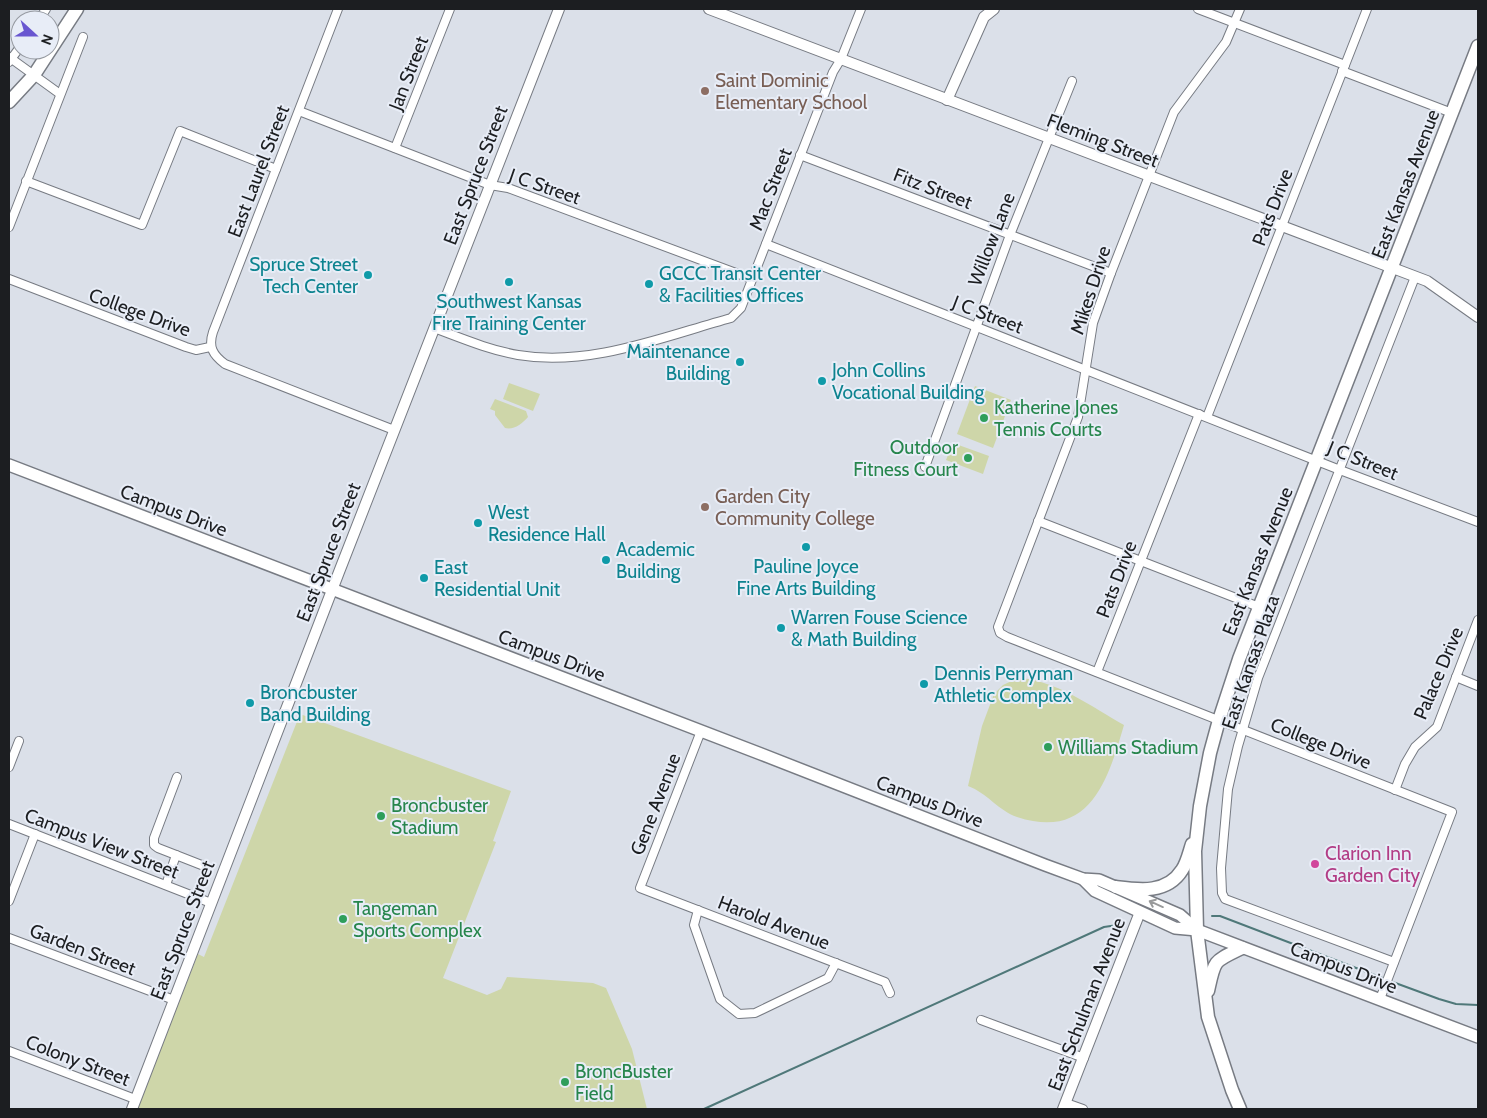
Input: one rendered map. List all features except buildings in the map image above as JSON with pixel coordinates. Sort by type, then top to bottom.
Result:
[{"type":"main road","points":[[9,102],[34,75],[77,9]]},
{"type":"main road","name":"East Kansas Avenue","points":[[1240,1109],[1208,1017],[1197,930],[1195,851],[1205,779],[1218,720],[1228,688],[1259,607],[1318,460],[1478,46]]},
{"type":"main road","name":"Campus Drive","points":[[9,465],[1083,879],[1099,880],[1180,915],[1197,930]]},
{"type":"main road","points":[[1116,887],[1152,890],[1165,885],[1182,871],[1197,833]]},
{"type":"main road","name":"Campus Drive","points":[[1083,879],[1095,891],[1175,928],[1197,930],[1242,948],[1382,994],[1478,1037]]},
{"type":"main road","points":[[1206,999],[1212,969],[1217,960],[1242,948]]},
{"type":"street","name":"East Laurel Street","points":[[210,346],[213,332],[338,9]]},
{"type":"street","name":"Jan Street","points":[[395,148],[450,9]]},
{"type":"street","name":"East Spruce Street","points":[[134,1104],[559,9]]},
{"type":"street","name":"Fleming Street","points":[[709,9],[1427,281],[1478,317]]},
{"type":"street","name":"Mac Street","points":[[434,328],[502,352],[547,358],[592,354],[642,344],[731,318],[741,308],[833,72],[841,59],[860,9]]},
{"type":"street","points":[[947,100],[984,17],[994,9]]},
{"type":"street","points":[[1198,9],[1234,22],[1452,113]]},
{"type":"street","name":"Mikes Drive","points":[[998,624],[1078,418],[1092,323],[1111,272],[1174,112],[1226,42],[1240,9]]},
{"type":"street","name":"Pats Drive","points":[[1207,417],[1365,10]]},
{"type":"street","points":[[9,227],[82,37]]},
{"type":"street","points":[[12,60],[60,94]]},
{"type":"street","name":"Willow Lane","points":[[925,467],[1010,234],[1072,81]]},
{"type":"street","name":"J C Street","points":[[299,112],[490,185],[508,188],[752,279]]},
{"type":"street","points":[[26,181],[142,225],[180,131],[276,169]]},
{"type":"street","name":"Fitz Street","points":[[800,155],[1111,272]]},
{"type":"street","name":"J C Street","points":[[766,244],[1340,470],[1478,522]]},
{"type":"street","name":"East Kansas Plaza","points":[[1394,962],[1225,899],[1222,893],[1221,868],[1228,789],[1242,730],[1258,678],[1415,277]]},
{"type":"street","name":"College Drive","points":[[9,279],[186,347],[196,350],[210,346],[216,357],[225,364],[394,430]]},
{"type":"street","name":"Pats Drive","points":[[1097,672],[1199,414]]},
{"type":"street","points":[[1038,521],[1259,607]]},
{"type":"street","name":"Palace Drive","points":[[1395,790],[1405,764],[1415,747],[1437,727],[1478,620]]},
{"type":"street","name":"College Drive","points":[[998,624],[1000,633],[1007,637],[1452,812],[1382,994]]},
{"type":"street","points":[[1456,677],[1478,686]]},
{"type":"street","name":"Gene Avenue","points":[[640,888],[701,731]]},
{"type":"street","points":[[9,767],[19,741]]},
{"type":"street","points":[[177,777],[154,838],[154,844],[158,848],[204,866]]},
{"type":"street","name":"Campus View Street","points":[[9,824],[211,902]]},
{"type":"street","points":[[9,900],[35,834]]},
{"type":"street","points":[[166,885],[176,855]]},
{"type":"street","name":"Harold Avenue","points":[[640,888],[885,982],[890,993]]},
{"type":"street","points":[[698,910],[694,925],[720,999],[739,1014],[755,1013],[828,978],[836,963]]},
{"type":"street","name":"East Schulman Avenue","points":[[1065,1106],[1140,912]]},
{"type":"street","name":"Garden Street","points":[[9,938],[174,1000]]},
{"type":"street","points":[[981,1020],[1084,1058]]},
{"type":"street","name":"Colony Street","points":[[9,1051],[134,1104]]},
{"type":"street","points":[[1065,1106],[1083,1109]]},
{"type":"green space","points":[[509,383],[540,394],[533,411],[503,399]]},
{"type":"green space","name":"Katherine Jones Tennis Courts","points":[[975,386],[1011,400],[993,448],[957,434]]},
{"type":"green space","points":[[495,399],[526,411],[528,417],[518,426],[505,428],[495,415],[495,411],[490,409]]},
{"type":"green space","name":"Outdoor Fitness Court","points":[[953,443],[989,456],[983,474],[946,460]]},
{"type":"green space","name":"Williams Stadium","points":[[1018,678],[1046,683],[1087,703],[1124,725],[1111,766],[1092,801],[1079,813],[1062,820],[1042,822],[1017,817],[1004,811],[981,793],[968,786],[982,726],[994,694],[1003,685]]},
{"type":"green space","name":"Tangeman Sports Complex","points":[[300,714],[511,791],[493,841],[496,842],[443,978],[487,995],[501,989],[507,977],[593,983],[606,988],[632,1049],[647,1109],[137,1109],[198,954],[204,957]]},
{"type":"waterway","points":[[1212,916],[1220,916],[1385,979]]},
{"type":"waterway","points":[[704,1109],[1104,927],[1124,924]]},
{"type":"waterway","points":[[1390,981],[1456,1004],[1478,1005]]},
{"type":"place","name":"Saint Dominic Elementary School","points":[[705,91]]},
{"type":"place","name":"Spruce Street Tech Center","points":[[368,275]]},
{"type":"place","name":"Southwest Kansas Fire Training Center","points":[[509,282]]},
{"type":"place","name":"GCCC Transit Center & Facilities Offices","points":[[649,284]]},
{"type":"place","name":"Maintenance Building","points":[[740,362]]},
{"type":"place","name":"John Collins Vocational Building","points":[[822,381]]},
{"type":"place","name":"Katherine Jones Tennis Courts","points":[[984,418]]},
{"type":"place","name":"Outdoor Fitness Court","points":[[968,458]]},
{"type":"place","name":"Garden City Community College","points":[[705,507]]},
{"type":"place","name":"West Residence Hall","points":[[478,523]]},
{"type":"place","name":"Pauline Joyce Fine Arts Building","points":[[806,547]]},
{"type":"place","name":"Academic Building","points":[[606,560]]},
{"type":"place","name":"East Residential Unit","points":[[424,578]]},
{"type":"place","name":"Warren Fouse Science & Math Building","points":[[781,628]]},
{"type":"place","name":"Dennis Perryman Athletic Complex","points":[[924,684]]},
{"type":"place","name":"Broncbuster Band Building","points":[[250,703]]},
{"type":"place","name":"Williams Stadium","points":[[1048,747]]},
{"type":"place","name":"Broncbuster Stadium","points":[[381,816]]},
{"type":"place","name":"Clarion Inn Garden City","points":[[1315,864]]},
{"type":"place","name":"Tangeman Sports Complex","points":[[343,919]]},
{"type":"place","name":"BroncBuster Field","points":[[565,1082]]}]
